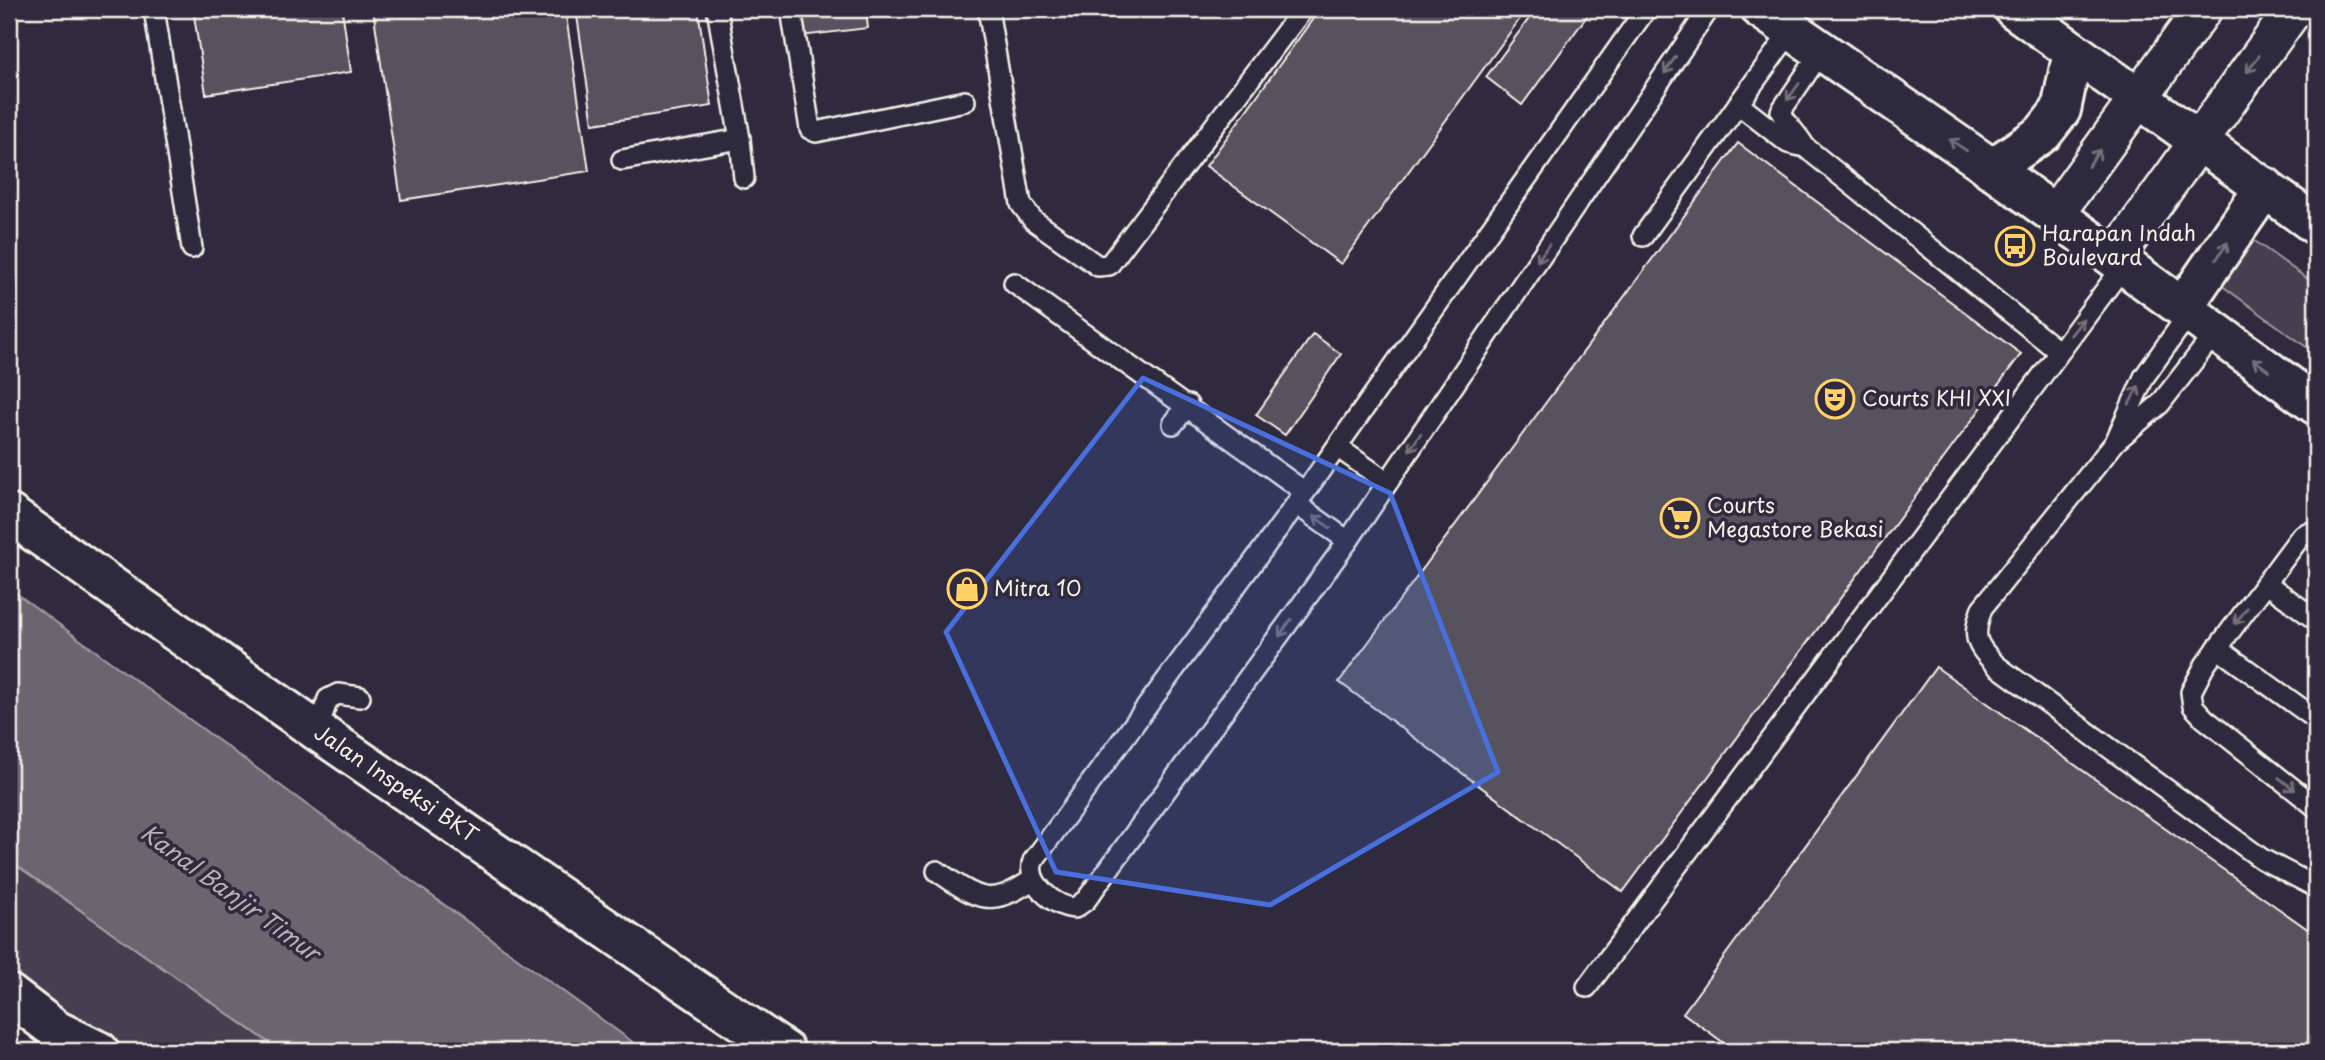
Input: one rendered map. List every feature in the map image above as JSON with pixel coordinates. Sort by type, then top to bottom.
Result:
[{"type":"street","points":[[2014,9],[2198,138],[2316,225]]},
{"type":"street","points":[[2055,214],[2203,9]]},
{"type":"street","points":[[2120,261],[2198,138],[2294,9]]},
{"type":"street","points":[[1776,20],[2055,214],[2316,405]]},
{"type":"street","points":[[1991,169],[2043,133],[2061,110],[2073,52]]},
{"type":"street","points":[[2196,317],[2265,187]]},
{"type":"street","name":"Jalan Inspeksi BKT","points":[[9,513],[317,731],[785,1051]]},
{"type":"street","points":[[9,994],[56,1031],[99,1051]]},
{"type":"lane","points":[[154,9],[192,248]]},
{"type":"lane","points":[[717,9],[740,139],[744,178]]},
{"type":"lane","points":[[791,9],[810,130],[816,132],[965,101]]},
{"type":"lane","points":[[988,9],[1021,204],[1033,220],[1098,266],[1109,265],[1303,9]]},
{"type":"lane","points":[[1646,9],[1301,498],[1033,861],[1030,869],[1032,880],[1063,906],[1075,908],[1086,900],[1348,541],[1709,9]]},
{"type":"lane","points":[[1643,236],[1738,104],[1776,20]]},
{"type":"lane","points":[[1821,52],[1781,111],[1783,120],[1796,130],[1805,147],[2058,351]]},
{"type":"lane","points":[[1738,104],[1788,143],[1805,147]]},
{"type":"lane","points":[[622,160],[740,139]]},
{"type":"lane","points":[[1587,987],[2058,351],[2120,261]]},
{"type":"lane","points":[[1014,283],[1188,405],[1301,498],[1348,541]]},
{"type":"lane","points":[[2196,317],[2160,404],[2116,441],[1982,608],[1975,627],[1978,647],[1997,666],[2262,859],[2316,887]]},
{"type":"lane","points":[[2116,441],[2144,377],[2196,317]]},
{"type":"lane","points":[[1173,424],[1188,405]]},
{"type":"lane","points":[[1337,447],[1387,482]]},
{"type":"lane","points":[[2316,536],[2307,533],[2301,536],[2217,648],[2191,692],[2193,706],[2204,719],[2316,807]]},
{"type":"lane","points":[[2266,583],[2316,620]]},
{"type":"lane","points":[[2217,648],[2316,719]]},
{"type":"lane","points":[[317,731],[328,699],[338,694],[360,697]]},
{"type":"lane","points":[[937,871],[986,899],[1010,895],[1032,880]]},
{"type":"highlighted area","points":[[1143,378],[1390,493],[1498,772],[1270,905],[1056,872],[946,632]]},
{"type":"shaded area","points":[[2252,239],[2316,285],[2316,354],[2221,285]]},
{"type":"shaded area","points":[[9,860],[281,1051],[99,1051],[9,994]]},
{"type":"water","name":"Kanal Banjir Timur","points":[[9,588],[645,1051],[281,1051],[9,860]]},
{"type":"building","points":[[193,9],[342,9],[351,72],[206,94]]},
{"type":"building","points":[[373,9],[565,9],[589,171],[401,200]]},
{"type":"building","points":[[576,9],[698,9],[712,106],[593,124]]},
{"type":"building","points":[[793,9],[884,9],[866,11],[868,28],[801,36]]},
{"type":"building","points":[[1320,9],[1527,9],[1341,264],[1206,166]]},
{"type":"building","points":[[1536,9],[1592,9],[1522,105],[1486,77]]},
{"type":"building","name":"Courts Megastore Bekasi","points":[[1738,143],[2021,354],[1623,892],[1339,682]]},
{"type":"building","points":[[1313,334],[1341,354],[1285,435],[1256,415]]},
{"type":"building","points":[[1936,667],[2316,935],[2316,1051],[1735,1051],[1683,1013]]},
{"type":"place","name":"Harapan Indah Boulevard","points":[[2015,246]]},
{"type":"place","name":"Courts KHI XXI","points":[[1835,399]]},
{"type":"place","name":"Courts Megastore Bekasi","points":[[1680,518]]},
{"type":"place","name":"Mitra 10","points":[[967,589]]}]
